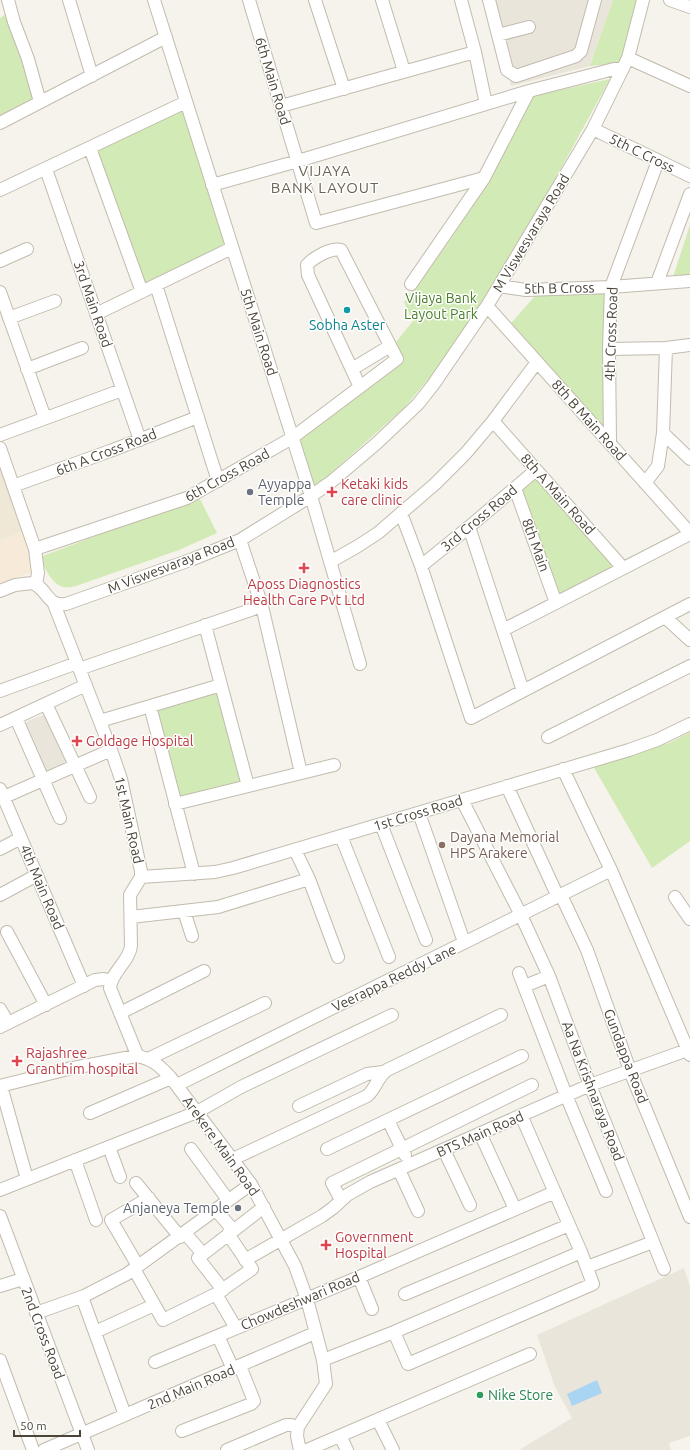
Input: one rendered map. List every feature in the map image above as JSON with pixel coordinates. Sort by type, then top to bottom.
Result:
[{"type":"street","points":[[69,0],[92,76]]},
{"type":"street","name":"5th Main Road","points":[[154,0],[311,496],[360,664]]},
{"type":"street","name":"6th Main Road","points":[[249,0],[316,223],[484,178]]},
{"type":"street","points":[[316,0],[344,89]]},
{"type":"street","points":[[382,0],[404,71]]},
{"type":"street","points":[[462,0],[486,104]]},
{"type":"street","points":[[489,0],[507,70],[516,76],[576,56],[581,52],[596,0]]},
{"type":"street","name":"M Viswesvaraya Road","points":[[54,604],[66,604],[193,559],[240,540],[331,482],[368,451],[418,404],[433,385],[487,306],[593,129],[628,58],[643,0]]},
{"type":"street","points":[[670,0],[690,7]]},
{"type":"street","points":[[6,8],[14,22],[28,60],[40,102]]},
{"type":"street","points":[[498,35],[529,27]]},
{"type":"street","points":[[0,123],[166,37]]},
{"type":"street","points":[[281,106],[475,52]]},
{"type":"street","points":[[576,56],[580,78]]},
{"type":"street","points":[[628,58],[690,86]]},
{"type":"street","points":[[212,185],[298,161],[529,91],[614,69],[623,69]]},
{"type":"street","points":[[411,284],[484,178],[529,91]]},
{"type":"street","points":[[0,190],[186,102]]},
{"type":"street","name":"5th C Cross","points":[[593,129],[690,176]]},
{"type":"street","points":[[90,148],[142,292]]},
{"type":"street","name":"4th Cross Road","points":[[610,443],[609,349],[611,287],[658,161]]},
{"type":"street","name":"3rd Main Road","points":[[46,169],[140,440]]},
{"type":"street","points":[[657,283],[690,194]]},
{"type":"street","points":[[96,314],[232,248]]},
{"type":"street","points":[[0,261],[27,249]]},
{"type":"street","points":[[352,369],[390,346],[341,250],[333,249],[311,261],[308,265],[308,275],[360,387]]},
{"type":"street","name":"5th B Cross","points":[[499,286],[526,290],[611,287],[690,281]]},
{"type":"street","points":[[156,285],[218,481]]},
{"type":"street","points":[[0,292],[45,418]]},
{"type":"street","points":[[9,318],[55,301]]},
{"type":"street","name":"8th B Main Road","points":[[487,306],[690,534]]},
{"type":"street","points":[[609,349],[666,348],[690,345]]},
{"type":"street","name":"6th Cross Road","points":[[35,549],[187,498],[218,481],[292,438],[397,359],[390,346]]},
{"type":"street","points":[[28,369],[82,348]]},
{"type":"street","points":[[645,483],[658,466],[663,433],[666,348]]},
{"type":"street","points":[[330,562],[366,542],[402,513],[458,462],[493,421],[537,362]]},
{"type":"street","points":[[0,435],[122,390]]},
{"type":"street","name":"6th A Cross Road","points":[[13,486],[140,440],[198,417]]},
{"type":"street","name":"8th A Main Road","points":[[493,421],[623,568]]},
{"type":"street","points":[[663,433],[690,459]]},
{"type":"street","points":[[0,448],[35,549],[38,573],[36,584]]},
{"type":"street","name":"3rd Cross Road","points":[[421,566],[536,470]]},
{"type":"street","name":"8th Main","points":[[515,488],[556,602]]},
{"type":"street","points":[[402,513],[471,718],[690,604]]},
{"type":"street","points":[[469,527],[523,691]]},
{"type":"street","points":[[503,630],[690,534]]},
{"type":"street","points":[[240,540],[262,606],[301,773]]},
{"type":"street","points":[[0,591],[32,582],[36,584],[54,604]]},
{"type":"street","name":"1st Main Road","points":[[54,604],[111,750],[125,794],[142,871],[141,877],[130,895],[130,953],[111,981]]},
{"type":"street","points":[[0,691],[262,606]]},
{"type":"street","points":[[665,617],[690,640]]},
{"type":"street","points":[[205,625],[248,786]]},
{"type":"street","points":[[548,737],[690,666]]},
{"type":"street","points":[[100,721],[221,685]]},
{"type":"street","points":[[0,725],[86,686]]},
{"type":"street","points":[[46,704],[90,797]]},
{"type":"street","points":[[150,706],[194,874]]},
{"type":"street","points":[[16,718],[60,818]]},
{"type":"street","name":"1st Cross Road","points":[[141,877],[216,872],[233,868],[644,745],[690,724]]},
{"type":"street","points":[[2,793],[43,779],[111,750]]},
{"type":"street","points":[[175,804],[334,765]]},
{"type":"street","points":[[563,770],[611,870],[689,1051]]},
{"type":"street","name":"Gundappa Road","points":[[507,786],[559,896],[587,950],[631,1070],[690,1217]]},
{"type":"street","name":"4th Main Road","points":[[2,793],[84,986]]},
{"type":"street","name":"Aa Na Krishnaraya Road","points":[[462,800],[521,915],[549,976],[590,1085],[664,1269]]},
{"type":"street","points":[[419,813],[464,942]]},
{"type":"street","points":[[381,824],[426,940]]},
{"type":"street","points":[[341,836],[389,957]]},
{"type":"street","points":[[0,849],[21,838]]},
{"type":"street","points":[[295,850],[309,879],[338,957]]},
{"type":"street","name":"Veerappa Reddy Lane","points":[[90,1113],[174,1082],[521,915],[611,870]]},
{"type":"street","points":[[0,895],[37,876]]},
{"type":"street","points":[[131,917],[218,907],[309,879]]},
{"type":"street","points":[[675,897],[690,920]]},
{"type":"street","points":[[184,911],[192,936]]},
{"type":"street","points":[[7,932],[46,1005]]},
{"type":"street","points":[[120,1013],[204,971]]},
{"type":"street","points":[[519,973],[566,1095],[606,1190]]},
{"type":"street","points":[[525,986],[549,976]]},
{"type":"street","points":[[0,1009],[4,1025],[100,979],[111,981],[111,992],[143,1058]]},
{"type":"street","points":[[27,1179],[0,1086],[68,1069],[143,1058],[265,1003]]},
{"type":"street","points":[[0,1190],[196,1112],[241,1087],[392,1015]]},
{"type":"street","points":[[298,1106],[367,1074],[383,1072],[501,1015]]},
{"type":"street","name":"BTS Main Road","points":[[245,1260],[281,1238],[322,1216],[334,1208],[341,1200],[362,1186],[590,1085],[689,1051]]},
{"type":"street","points":[[327,1149],[522,1056]]},
{"type":"street","name":"Arekere Main Road","points":[[143,1058],[160,1066],[233,1159],[251,1184],[295,1266],[307,1299],[323,1360],[326,1384],[298,1427]]},
{"type":"street","points":[[233,1159],[367,1096],[372,1092],[383,1072]]},
{"type":"street","points":[[341,1200],[332,1183],[532,1085]]},
{"type":"street","points":[[394,1332],[408,1364],[593,1284],[581,1252],[521,1115]]},
{"type":"street","points":[[388,1120],[402,1148],[405,1168],[418,1211]]},
{"type":"street","points":[[480,1133],[515,1209]]},
{"type":"street","points":[[109,1147],[120,1177]]},
{"type":"street","points":[[191,1150],[228,1200]]},
{"type":"street","points":[[444,1150],[470,1205]]},
{"type":"street","points":[[75,1160],[96,1220]]},
{"type":"street","points":[[136,1183],[182,1235],[203,1254]]},
{"type":"street","points":[[36,1313],[82,1297],[112,1283],[136,1268],[251,1184]]},
{"type":"street","name":"Chowdeshwari Road","points":[[155,1362],[359,1277],[555,1192]]},
{"type":"street","points":[[149,1198],[111,1220],[163,1320],[219,1292],[252,1269],[245,1260],[231,1232],[216,1210]]},
{"type":"street","points":[[236,1328],[219,1292],[198,1258],[264,1207]]},
{"type":"street","name":"2nd Cross Road","points":[[0,1216],[88,1450]]},
{"type":"street","points":[[405,1294],[569,1225]]},
{"type":"street","points":[[587,1267],[653,1242]]},
{"type":"street","points":[[323,1360],[394,1332],[581,1252]]},
{"type":"street","points":[[359,1277],[372,1309]]},
{"type":"street","points":[[0,1286],[23,1279]]},
{"type":"street","points":[[82,1297],[125,1415]]},
{"type":"street","points":[[95,1332],[154,1305]]},
{"type":"street","name":"2nd Main Road","points":[[45,1450],[315,1333]]},
{"type":"street","points":[[182,1431],[251,1404],[254,1401],[237,1367],[218,1336]]},
{"type":"street","points":[[307,1450],[530,1354]]},
{"type":"street","points":[[0,1360],[33,1450]]},
{"type":"street","points":[[378,1420],[393,1450]]},
{"type":"street","points":[[227,1450],[286,1425],[298,1427],[297,1436],[300,1450]]},
{"type":"street","points":[[340,1436],[347,1450]]},
{"type":"shaded area","points":[[487,0],[613,0],[590,66],[511,86]]},
{"type":"shaded area","points":[[0,465],[23,531],[0,541]]},
{"type":"shaded area","points":[[23,531],[37,570],[0,584],[0,541]]},
{"type":"shaded area","points":[[48,713],[71,761],[45,773],[23,723]]},
{"type":"shaded area","points":[[684,1268],[690,1287],[690,1436],[669,1443],[671,1450],[519,1450],[572,1418],[555,1387],[537,1335]]},
{"type":"green space","points":[[613,0],[639,0],[621,63],[590,66]]},
{"type":"green space","points":[[6,14],[35,98],[0,118],[0,18]]},
{"type":"green space","name":"Vijaya Bank Layout Park","points":[[610,79],[526,232],[481,304],[432,375],[404,408],[313,489],[296,440],[401,360],[396,342],[413,321],[404,302],[448,243],[492,176],[532,96]]},
{"type":"green space","points":[[186,102],[232,248],[142,292],[90,148]]},
{"type":"green space","points":[[690,225],[690,281],[671,283]]},
{"type":"green space","points":[[611,287],[610,443],[507,328],[541,289]]},
{"type":"green space","points":[[536,470],[623,568],[556,603],[515,488]]},
{"type":"green space","points":[[199,497],[217,533],[179,550],[76,586],[68,587],[59,585],[52,579],[40,557]]},
{"type":"green space","points":[[221,685],[248,786],[175,804],[150,706]]},
{"type":"green space","points":[[690,732],[690,841],[652,868],[593,766],[669,743]]},
{"type":"water","points":[[597,1380],[602,1393],[572,1406],[567,1394]]},
{"type":"place","name":"Sobha Aster","points":[[347,310]]},
{"type":"place","name":"Ayyappa Temple","points":[[250,492]]},
{"type":"place","name":"Ketaki kids care clinic","points":[[332,492]]},
{"type":"place","name":"Aposs Diagnostics Health Care Pvt Ltd","points":[[304,568]]},
{"type":"place","name":"Goldage Hospital","points":[[77,741]]},
{"type":"place","name":"Dayana Memorial HPS Arakere","points":[[442,845]]},
{"type":"place","name":"Rajashree Granthim hospital","points":[[17,1061]]},
{"type":"place","name":"Anjaneya Temple","points":[[238,1208]]},
{"type":"place","name":"Government Hospital","points":[[326,1245]]},
{"type":"place","name":"Nike Store","points":[[480,1395]]},
{"type":"district","name":"VIJAYA BANK LAYOUT","points":[[325,180]]}]
